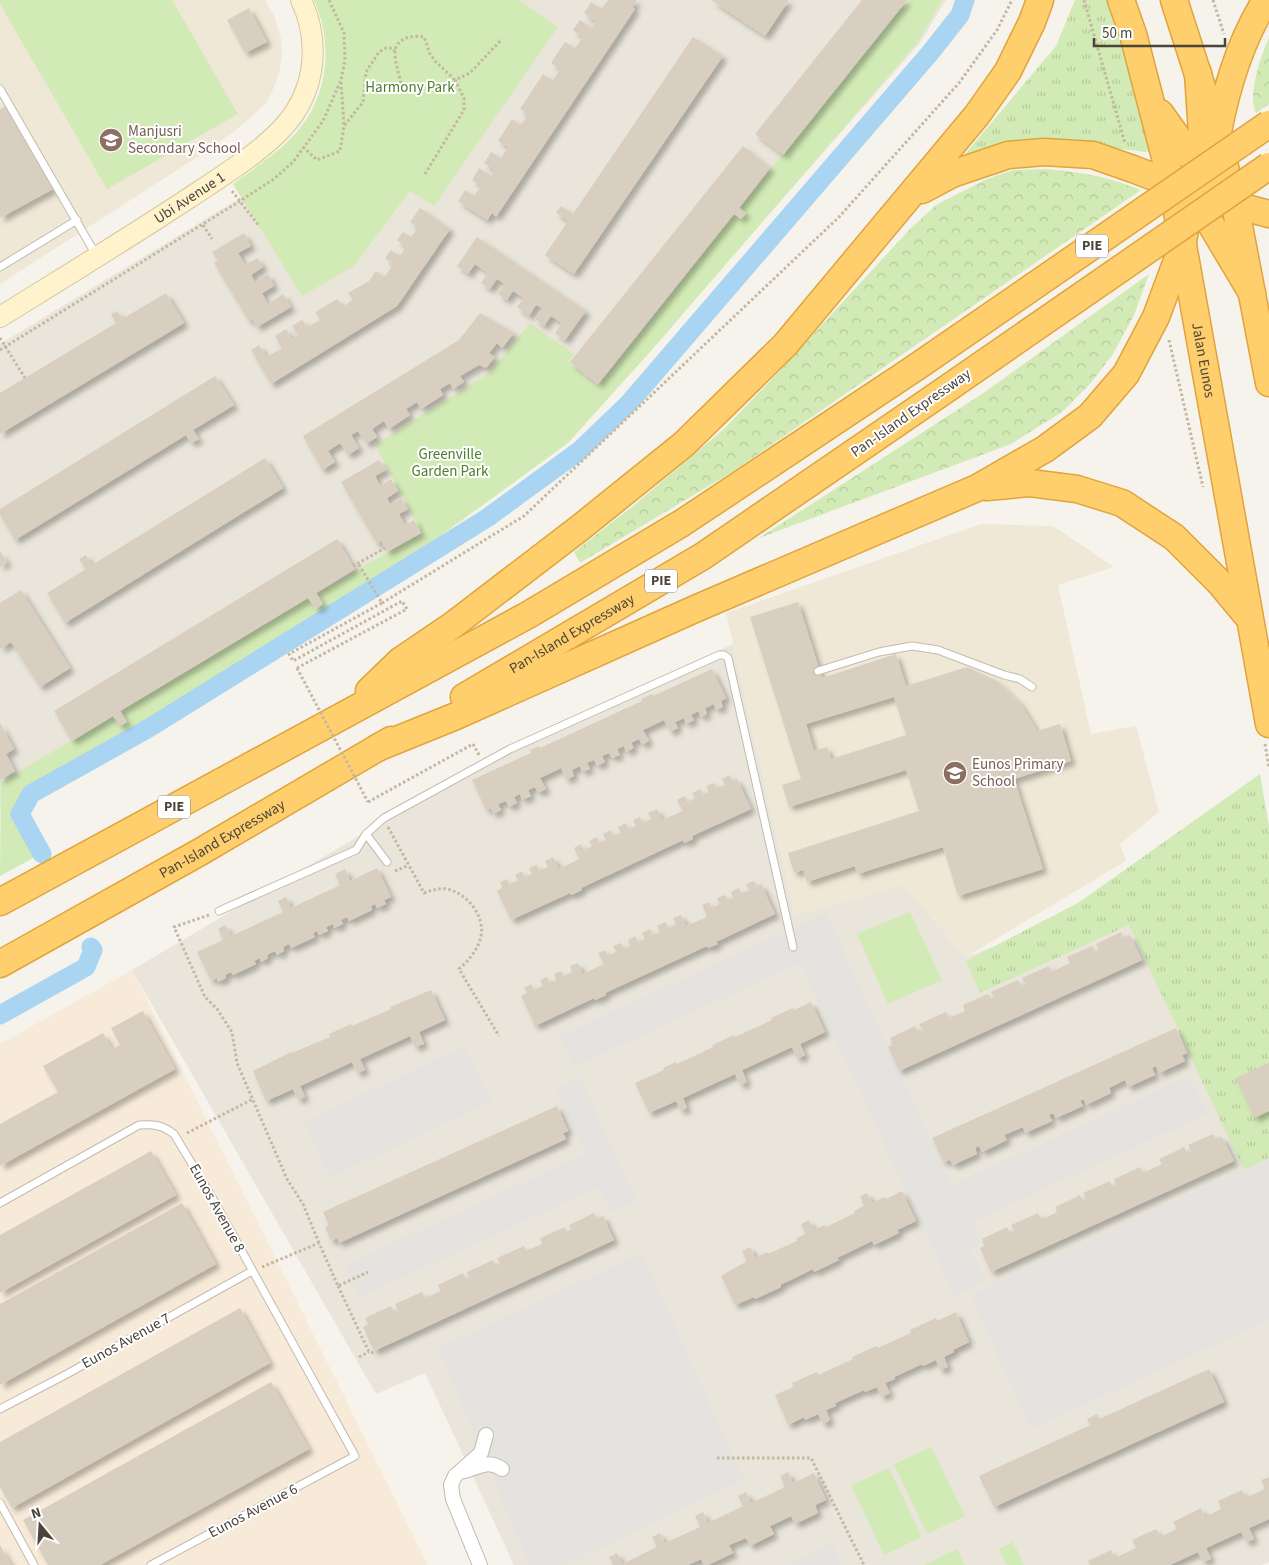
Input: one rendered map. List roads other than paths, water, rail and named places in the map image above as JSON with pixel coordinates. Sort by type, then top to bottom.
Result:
[{"type":"highway","points":[[347,712],[400,662],[453,625],[574,533],[684,444],[785,345],[978,115],[1008,71],[1032,22],[1040,0]]},
{"type":"highway","name":"Jalan Eunos","points":[[1121,0],[1133,34],[1150,100],[1195,189],[1182,247],[1269,724]]},
{"type":"highway","points":[[1174,0],[1198,73],[1235,205],[1269,383]]},
{"type":"highway","points":[[1195,189],[1217,137],[1239,55],[1254,19],[1266,0]]},
{"type":"highway","points":[[1195,314],[1195,189],[1202,134],[1198,73]]},
{"type":"highway","name":"PIE","points":[[0,902],[528,615],[673,528],[915,368],[1269,124]]},
{"type":"highway","points":[[912,195],[952,174],[972,166],[1008,155],[1044,152],[1093,156],[1195,189],[1235,205],[1269,214]]},
{"type":"highway","name":"Pan-Island Expressway","points":[[0,964],[200,852],[703,556],[1269,166]]},
{"type":"highway","points":[[1195,189],[1252,293]]},
{"type":"highway","points":[[377,748],[456,716],[695,609],[977,488],[1045,449],[1090,416],[1126,374],[1156,317],[1182,247]]},
{"type":"highway","points":[[977,488],[1030,483],[1077,490],[1122,503],[1174,537],[1220,582],[1251,621]]},
{"type":"street","name":"Ubi Avenue 1","points":[[0,317],[221,177],[274,137],[288,121],[302,100],[309,79],[313,54],[310,25],[301,0]]},
{"type":"street","points":[[480,1565],[451,1492],[452,1480],[481,1453],[486,1435]]},
{"type":"street","points":[[460,1472],[488,1463],[495,1464],[502,1469]]},
{"type":"lane","points":[[0,89],[97,257]]},
{"type":"lane","points":[[0,267],[76,220]]},
{"type":"lane","points":[[818,671],[879,652],[912,646],[938,650],[1004,675],[1020,679],[1032,687]]},
{"type":"lane","points":[[219,911],[356,850],[366,834],[384,818],[510,749],[719,655],[724,655],[728,658],[793,947]]},
{"type":"lane","points":[[366,834],[387,862]]},
{"type":"lane","name":"Eunos Avenue 8","points":[[0,1203],[139,1125],[153,1124],[165,1127],[177,1138],[355,1456]]},
{"type":"lane","name":"Eunos Avenue 7","points":[[0,1409],[252,1271]]},
{"type":"lane","name":"Eunos Avenue 6","points":[[151,1565],[355,1456]]},
{"type":"lane","points":[[0,1503],[34,1565]]},
{"type":"waterway","points":[[42,854],[20,814],[31,794],[149,728],[487,518],[579,451],[629,403],[930,53],[960,15],[965,0]]},
{"type":"waterway","points":[[0,1015],[86,967],[93,950],[91,947]]},
{"type":"place","name":"Manjusri Secondary School","points":[[111,140]]},
{"type":"place","name":"Eunos Primary School","points":[[955,773]]},
{"type":"park label","name":"Harmony Park","points":[[410,87]]},
{"type":"park label","name":"Greenville Garden Park","points":[[450,462]]}]
